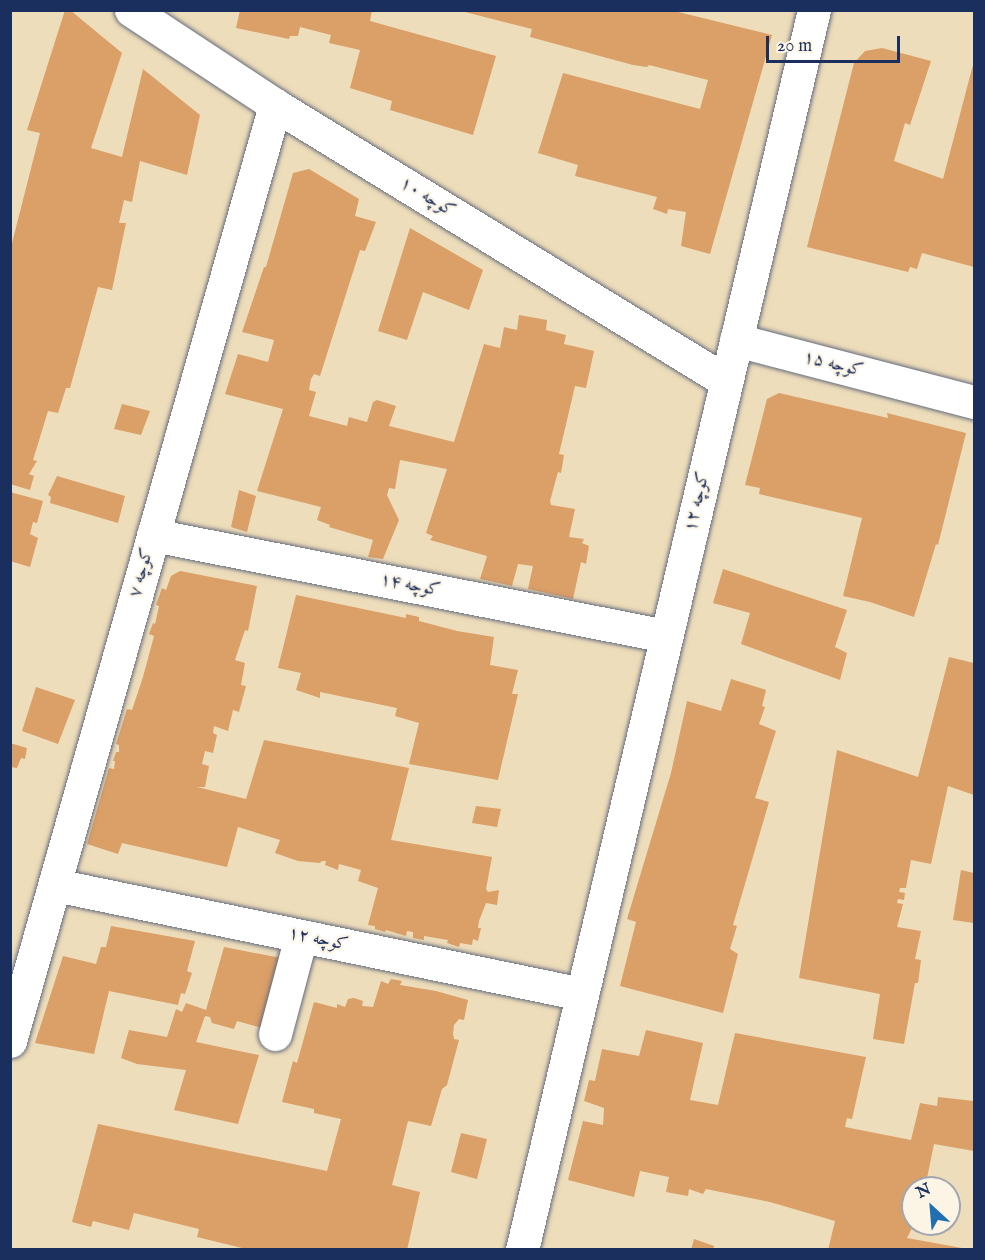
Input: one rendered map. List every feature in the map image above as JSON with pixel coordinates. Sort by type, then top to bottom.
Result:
[{"type":"street","name":"کوچه ۱۰","points":[[131,10],[274,105],[726,381]]},
{"type":"street","name":"کوچه ۱۲","points":[[522,1250],[814,10]]},
{"type":"street","name":"کوچه ۷","points":[[10,1041],[274,105]]},
{"type":"street","name":"کوچه ۱۵","points":[[736,340],[975,402]]},
{"type":"street","name":"کوچه ۱۴","points":[[153,535],[666,636]]},
{"type":"street","name":"کوچه ۱۲","points":[[54,885],[582,994]]},
{"type":"street","points":[[275,1034],[301,936]]},
{"type":"building","points":[[65,10],[70,10],[122,53],[91,148],[122,157],[143,69],[200,115],[187,175],[140,161],[132,202],[124,200],[119,223],[126,223],[112,290],[98,287],[70,388],[66,388],[58,413],[48,411],[33,460],[37,461],[29,474],[34,476],[30,490],[10,484],[10,251],[40,133],[27,130]]},
{"type":"building","points":[[240,10],[372,10],[370,21],[496,56],[473,135],[390,110],[392,101],[350,88],[360,50],[329,43],[331,35],[300,27],[298,36],[290,36],[289,39],[236,28]]},
{"type":"building","points":[[457,10],[670,10],[772,35],[710,254],[681,246],[686,212],[668,209],[667,214],[653,209],[657,197],[575,176],[578,165],[538,153],[563,73],[700,109],[708,80],[649,65],[647,67],[633,65],[530,37],[532,29]]},
{"type":"building","points":[[882,48],[931,61],[910,125],[905,123],[894,161],[943,179],[974,61],[974,267],[922,253],[917,269],[910,267],[908,272],[807,247],[854,63],[865,51]]},
{"type":"building","points":[[309,169],[359,199],[355,216],[376,222],[365,251],[360,250],[320,376],[314,374],[311,379],[309,390],[316,392],[309,416],[347,426],[349,417],[367,422],[373,402],[377,400],[396,406],[389,426],[454,442],[484,344],[500,348],[504,327],[517,330],[519,315],[547,320],[546,330],[566,335],[564,344],[594,351],[586,388],[575,386],[559,454],[564,455],[561,473],[558,472],[550,501],[551,505],[575,509],[569,537],[584,539],[582,543],[589,546],[586,564],[581,562],[573,599],[528,589],[533,566],[518,564],[512,586],[480,579],[487,556],[430,540],[433,536],[426,533],[447,469],[400,460],[395,489],[389,488],[387,495],[399,520],[383,559],[368,557],[373,540],[329,527],[330,525],[317,520],[321,507],[257,491],[283,409],[225,394],[238,354],[268,362],[274,340],[242,332],[264,267],[266,267],[293,173]]},
{"type":"building","points":[[410,228],[483,270],[469,310],[423,292],[407,340],[378,331]]},
{"type":"building","points":[[779,393],[888,418],[887,413],[966,433],[938,545],[936,544],[914,617],[870,602],[843,596],[862,518],[759,494],[760,488],[745,485],[767,399]]},
{"type":"building","points":[[122,404],[150,411],[141,435],[114,429]]},
{"type":"building","points":[[57,476],[125,496],[118,523],[50,503],[51,497],[48,495]]},
{"type":"building","points":[[239,490],[256,496],[247,532],[231,527]]},
{"type":"building","points":[[10,492],[43,501],[37,523],[33,522],[30,534],[38,538],[30,567],[10,561]]},
{"type":"building","points":[[723,569],[847,610],[835,647],[847,653],[840,680],[741,644],[750,613],[713,603]]},
{"type":"building","points":[[180,571],[257,586],[248,631],[245,630],[235,660],[245,663],[241,685],[246,686],[239,712],[233,710],[228,731],[214,726],[213,733],[217,735],[213,753],[205,751],[202,764],[209,766],[205,787],[197,787],[246,799],[264,740],[409,768],[391,840],[492,857],[486,889],[488,892],[499,890],[497,905],[486,903],[479,921],[478,928],[481,928],[478,941],[473,939],[472,945],[460,943],[459,947],[447,943],[448,940],[424,936],[424,940],[413,938],[413,932],[407,931],[406,936],[375,929],[375,926],[368,925],[378,888],[358,881],[361,870],[339,864],[338,870],[325,865],[326,861],[320,863],[298,861],[275,853],[280,840],[238,827],[227,867],[122,843],[118,854],[87,844],[109,768],[114,769],[115,761],[113,761],[116,752],[119,752],[119,745],[116,744],[127,709],[132,710],[143,677],[154,636],[149,634],[153,623],[155,624],[159,606],[156,605],[162,588],[166,590],[171,576]]},
{"type":"building","points":[[296,595],[406,618],[406,614],[419,617],[419,621],[457,631],[494,637],[490,665],[518,670],[512,694],[518,694],[498,780],[409,764],[419,723],[395,716],[397,708],[320,692],[320,698],[296,690],[301,673],[278,668]]},
{"type":"building","points":[[949,657],[974,663],[974,795],[948,786],[931,864],[911,860],[906,888],[900,888],[899,892],[905,893],[904,900],[898,899],[897,903],[903,904],[897,927],[921,931],[915,959],[921,960],[918,983],[915,983],[904,1044],[873,1039],[880,994],[799,978],[837,750],[918,777]]},
{"type":"building","points":[[731,679],[766,690],[762,706],[765,707],[759,724],[776,731],[755,798],[769,802],[733,925],[737,926],[730,949],[738,954],[723,1013],[620,986],[636,922],[627,919],[671,773],[687,701],[721,711]]},
{"type":"building","points":[[36,687],[75,700],[58,744],[22,731]]},
{"type":"building","points":[[10,743],[27,748],[25,759],[21,758],[17,768],[10,767]]},
{"type":"building","points":[[476,806],[501,809],[497,827],[472,823]]},
{"type":"building","points":[[961,870],[974,873],[974,923],[953,920]]},
{"type":"building","points":[[111,926],[195,941],[187,971],[192,973],[185,994],[181,993],[178,1005],[109,991],[94,1054],[35,1043],[63,956],[96,964],[101,947],[106,947]]},
{"type":"building","points":[[224,947],[286,959],[266,1029],[237,1021],[234,1029],[212,1023],[210,1017],[205,1016],[196,1042],[259,1055],[238,1124],[174,1110],[186,1070],[137,1064],[121,1058],[129,1030],[167,1037],[176,1009],[182,1012],[186,1003],[206,1010]]},
{"type":"building","points":[[391,979],[402,981],[400,985],[436,991],[468,1000],[464,1020],[459,1019],[454,1025],[454,1039],[459,1040],[447,1085],[442,1089],[431,1126],[408,1121],[392,1185],[420,1192],[407,1250],[250,1250],[197,1237],[199,1229],[134,1213],[129,1230],[93,1221],[91,1227],[72,1222],[98,1124],[327,1171],[341,1119],[314,1113],[314,1109],[282,1102],[293,1061],[297,1063],[314,1002],[337,1008],[337,1004],[345,1007],[348,999],[354,998],[363,1001],[362,1006],[373,1007],[381,981],[388,984]]},
{"type":"building","points":[[646,1030],[703,1043],[690,1100],[718,1105],[735,1033],[866,1057],[852,1119],[847,1118],[845,1127],[911,1140],[920,1103],[937,1106],[938,1097],[974,1101],[974,1151],[934,1144],[927,1176],[901,1176],[901,1236],[973,1250],[828,1250],[835,1221],[770,1202],[706,1189],[703,1194],[689,1189],[688,1196],[666,1192],[669,1177],[640,1171],[634,1197],[568,1180],[583,1121],[603,1125],[604,1108],[584,1101],[589,1080],[595,1081],[602,1049],[639,1056]]},
{"type":"building","points":[[461,1133],[487,1139],[477,1179],[451,1172]]},
{"type":"building","points":[[694,1239],[714,1246],[713,1250],[691,1250]]}]
